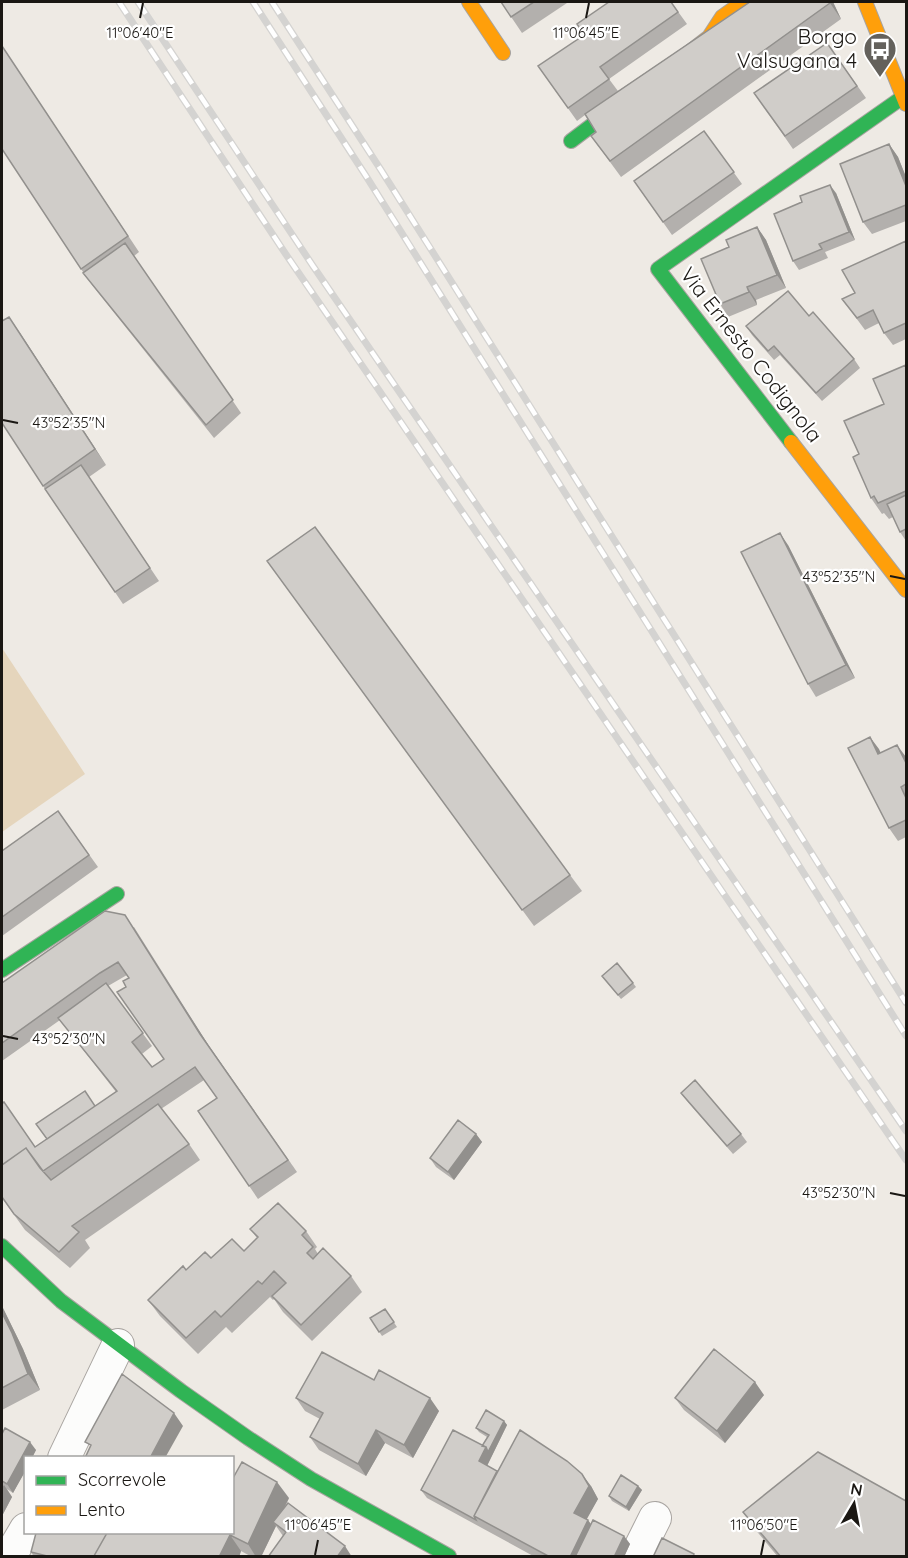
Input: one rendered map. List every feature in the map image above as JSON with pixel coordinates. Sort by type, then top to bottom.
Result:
[{"type":"street","points":[[470,2],[502,53]]},
{"type":"street","points":[[672,65],[709,38],[722,17],[743,2]]},
{"type":"street","points":[[865,2],[905,100]]},
{"type":"street","points":[[571,141],[636,93]]},
{"type":"street","name":"Via Ernesto Codignola","points":[[905,100],[658,268],[906,590]]},
{"type":"street","points":[[2,970],[117,894]]},
{"type":"street","points":[[2,1246],[61,1301],[190,1398],[311,1479],[449,1557]]},
{"type":"street","points":[[65,1456],[118,1345]]},
{"type":"street","points":[[636,1557],[655,1518]]},
{"type":"street","points":[[10,1557],[24,1532]]},
{"type":"shaded area","points":[[2,648],[85,774],[2,832]]},
{"type":"building","points":[[501,2],[534,2],[511,17]]},
{"type":"building","points":[[609,2],[671,2],[678,12],[600,67],[609,79],[568,108],[538,66],[584,35],[577,24]]},
{"type":"building","points":[[750,2],[830,3],[610,161],[591,136],[596,132],[585,114]]},
{"type":"building","points":[[827,43],[857,86],[785,136],[754,93]]},
{"type":"building","points":[[2,46],[128,236],[81,269],[2,149]]},
{"type":"building","points":[[704,131],[734,172],[663,222],[634,181]]},
{"type":"building","points":[[889,144],[906,186],[906,205],[863,222],[840,164]]},
{"type":"building","points":[[830,185],[849,232],[819,244],[822,249],[793,261],[774,214],[802,202],[800,196]]},
{"type":"building","points":[[757,227],[777,275],[747,287],[749,292],[720,304],[701,259],[729,247],[726,240]]},
{"type":"building","points":[[906,241],[906,323],[884,333],[873,310],[857,318],[842,299],[855,293],[842,270]]},
{"type":"building","points":[[125,243],[233,400],[206,425],[83,273]]},
{"type":"building","points":[[788,291],[809,316],[813,312],[854,359],[816,393],[774,346],[768,351],[746,326]]},
{"type":"building","points":[[9,317],[95,449],[43,486],[2,423],[2,321]]},
{"type":"building","points":[[906,365],[906,491],[878,503],[874,496],[871,498],[853,457],[859,454],[844,421],[884,404],[873,379]]},
{"type":"building","points":[[81,465],[150,568],[115,592],[45,489]]},
{"type":"building","points":[[906,495],[906,529],[900,532],[887,504]]},
{"type":"building","points":[[315,527],[570,875],[522,910],[267,561]]},
{"type":"building","points":[[780,533],[846,665],[808,684],[741,552]]},
{"type":"building","points":[[870,737],[878,754],[897,745],[906,763],[906,784],[901,787],[906,798],[906,820],[889,828],[848,748]]},
{"type":"building","points":[[58,811],[89,855],[2,917],[2,851]]},
{"type":"building","points":[[105,911],[125,915],[200,1034],[288,1160],[249,1186],[198,1111],[217,1098],[195,1067],[43,1171],[26,1148],[2,1165],[2,1103],[4,1102],[35,1147],[117,1091],[58,1018],[106,983],[143,1033],[132,1042],[152,1067],[164,1059],[117,992],[126,987],[123,981],[129,978],[118,962],[2,1043],[2,983]]},
{"type":"building","points":[[617,963],[633,983],[618,995],[602,976]]},
{"type":"building","points":[[695,1080],[741,1134],[727,1146],[681,1093]]},
{"type":"building","points":[[85,1091],[95,1106],[47,1139],[36,1124]]},
{"type":"building","points":[[158,1104],[189,1144],[72,1226],[79,1232],[59,1252],[14,1214],[2,1197],[2,1165],[26,1148],[51,1180]]},
{"type":"building","points":[[458,1120],[476,1134],[448,1172],[430,1158]]},
{"type":"building","points":[[278,1203],[306,1231],[302,1235],[313,1247],[307,1253],[313,1259],[323,1248],[351,1276],[301,1325],[272,1296],[286,1283],[274,1271],[262,1284],[258,1281],[221,1317],[215,1311],[186,1338],[148,1300],[183,1266],[186,1270],[205,1252],[211,1258],[232,1239],[244,1251],[258,1237],[250,1229]]},
{"type":"building","points":[[385,1309],[394,1322],[379,1332],[370,1318]]},
{"type":"building","points":[[2,1313],[28,1374],[2,1388]]},
{"type":"building","points":[[714,1349],[755,1382],[717,1431],[675,1398]]},
{"type":"building","points":[[322,1352],[374,1380],[379,1370],[430,1398],[404,1445],[376,1430],[358,1464],[310,1437],[323,1413],[296,1398]]},
{"type":"building","points":[[122,1374],[174,1413],[151,1456],[86,1456],[91,1445],[85,1442]]},
{"type":"building","points":[[486,1410],[504,1421],[488,1452],[486,1447],[482,1446],[489,1435],[476,1428]]},
{"type":"building","points":[[5,1428],[30,1442],[7,1484],[2,1481],[2,1434]]},
{"type":"building","points":[[453,1430],[486,1447],[479,1461],[497,1471],[474,1516],[476,1520],[421,1490]]},
{"type":"building","points":[[520,1430],[567,1461],[582,1474],[589,1486],[574,1513],[588,1520],[570,1557],[550,1557],[474,1516]]},
{"type":"building","points":[[818,1452],[906,1501],[906,1557],[781,1557],[743,1512]]},
{"type":"building","points":[[242,1462],[277,1482],[248,1544],[230,1535],[219,1557],[94,1556],[106,1534],[234,1534],[234,1476]]},
{"type":"building","points":[[621,1475],[638,1486],[626,1507],[609,1496]]},
{"type":"building","points":[[288,1503],[345,1546],[337,1557],[268,1557],[286,1532],[273,1522]]},
{"type":"building","points":[[593,1520],[624,1536],[614,1557],[575,1557]]},
{"type":"building","points":[[36,1534],[106,1534],[95,1557],[51,1557],[31,1552]]},
{"type":"building","points":[[662,1538],[694,1554],[693,1557],[653,1557]]},
{"type":"railway","points":[[119,2],[285,253],[906,1160]]},
{"type":"railway","points":[[138,2],[313,266],[906,1131]]},
{"type":"railway","points":[[253,2],[366,176],[906,1036]]},
{"type":"railway","points":[[272,2],[381,170],[906,1003]]},
{"type":"traffic: fast","points":[[791,442],[658,269],[903,97]]},
{"type":"traffic: fast","points":[[571,141],[628,98]]},
{"type":"traffic: fast","points":[[2,970],[117,894]]},
{"type":"traffic: fast","points":[[2,1246],[61,1301],[248,1438],[311,1479],[449,1556]]},
{"type":"traffic: slow","points":[[469,2],[503,53]]},
{"type":"traffic: slow","points":[[686,55],[709,37],[722,17],[743,2]]},
{"type":"traffic: slow","points":[[865,2],[906,104]]},
{"type":"traffic: slow","points":[[791,442],[906,590]]},
{"type":"place","name":"Borgo Valsugana 4","points":[[880,78]]}]
